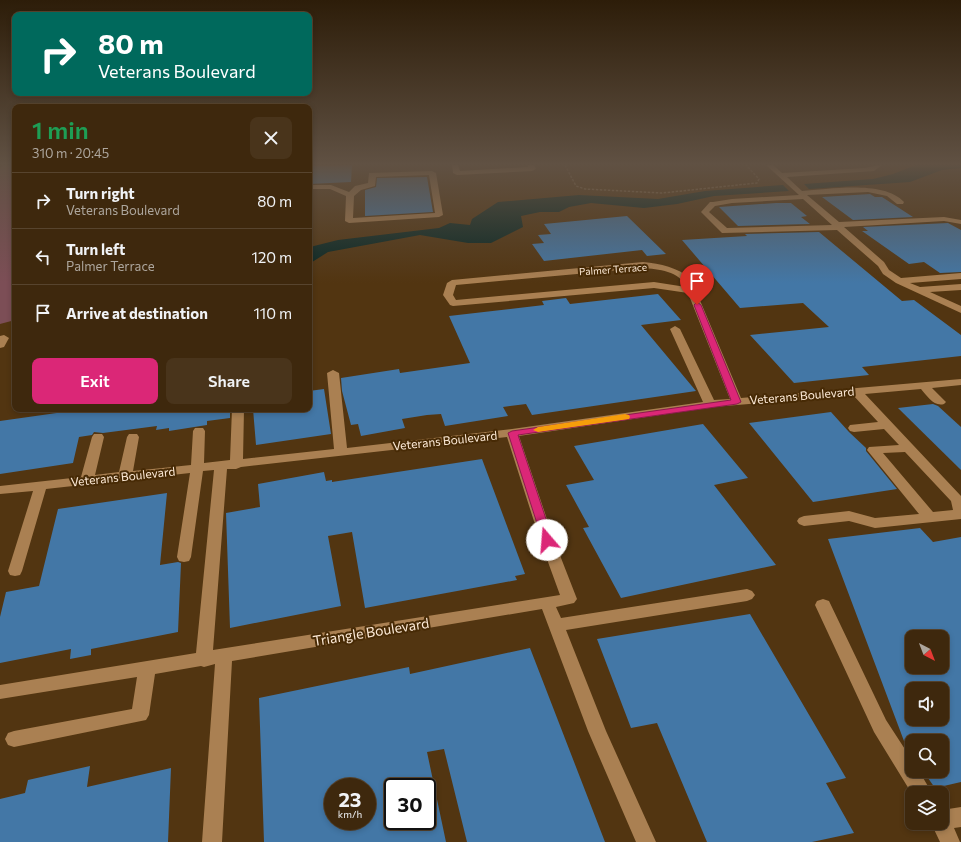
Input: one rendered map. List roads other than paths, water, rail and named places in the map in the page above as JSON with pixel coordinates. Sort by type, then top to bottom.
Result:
[{"type":"street","points":[[350,204],[349,221],[439,215],[437,204]]},
{"type":"street","points":[[713,204],[705,212],[725,231],[944,219],[961,222]]},
{"type":"street","points":[[813,204],[881,264],[886,272],[899,281],[961,310]]},
{"type":"street","name":"Palmer Terrace","points":[[692,291],[654,285],[453,304],[448,295],[452,283],[643,265],[659,267],[677,272],[688,281],[737,402]]},
{"type":"street","points":[[899,281],[961,276]]},
{"type":"street","points":[[917,290],[961,286]]},
{"type":"street","points":[[675,329],[710,404]]},
{"type":"street","points":[[333,373],[341,453]]},
{"type":"street","name":"Veterans Boulevard","points":[[0,490],[221,467],[512,433],[710,404],[961,382]]},
{"type":"street","points":[[923,385],[940,402]]},
{"type":"street","points":[[804,520],[849,516],[874,523],[961,514],[957,500],[856,391]]},
{"type":"street","points":[[236,465],[238,412]]},
{"type":"street","points":[[854,428],[887,425]]},
{"type":"street","points":[[184,557],[197,469],[200,431]]},
{"type":"street","name":"Triangle Boulevard","points":[[0,692],[204,660],[569,599],[547,540],[512,433]]},
{"type":"street","points":[[87,480],[98,437]]},
{"type":"street","points":[[125,477],[133,437]]},
{"type":"street","points":[[908,448],[873,450],[929,517]]},
{"type":"street","points":[[204,660],[221,467]]},
{"type":"street","points":[[15,571],[41,485]]},
{"type":"street","points":[[556,625],[747,595]]},
{"type":"street","points":[[548,603],[597,731],[646,842]]},
{"type":"street","points":[[823,605],[880,726],[918,786]]},
{"type":"street","points":[[212,842],[224,656]]},
{"type":"street","points":[[14,739],[140,715],[147,669]]},
{"type":"street","points":[[949,819],[961,817]]},
{"type":"street","points":[[944,830],[950,842]]},
{"type":"water","points":[[494,204],[584,204],[569,207],[559,212],[540,212],[521,216],[523,227],[491,243],[468,243],[420,235],[328,252],[312,262],[312,246],[338,240],[439,228],[450,223],[470,225],[472,219]]},
{"type":"water","points":[[605,204],[675,204],[644,208]]}]
